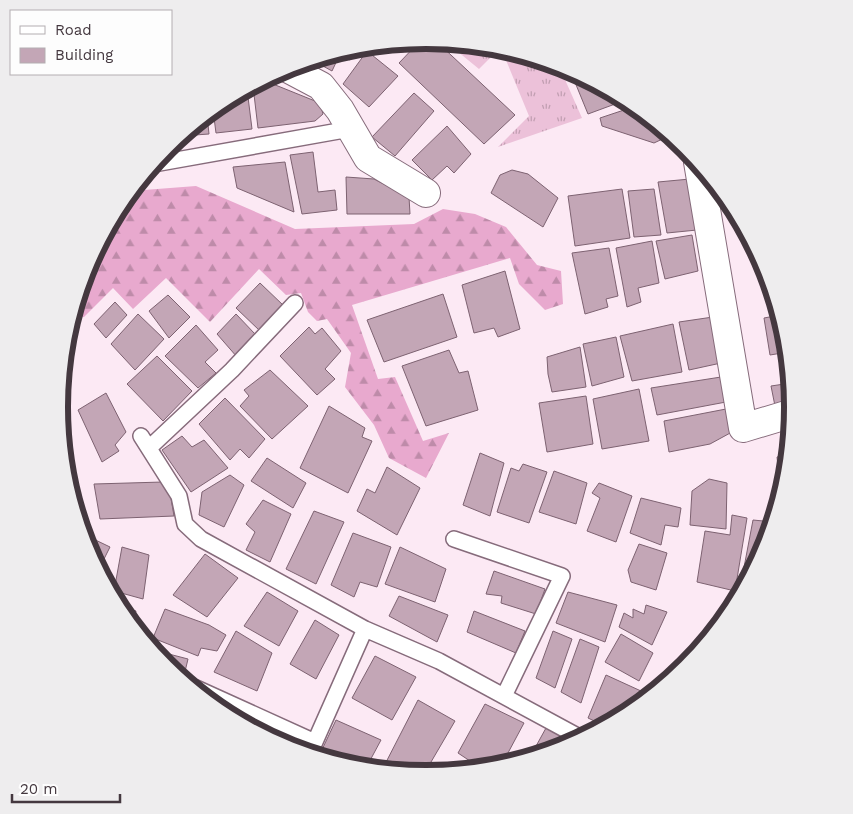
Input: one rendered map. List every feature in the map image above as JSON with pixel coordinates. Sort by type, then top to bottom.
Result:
[{"type":"street","points":[[297,73],[320,86],[340,110],[368,158],[426,194]]},
{"type":"street","points":[[700,176],[743,428],[785,416]]},
{"type":"lane","points":[[166,162],[350,129]]},
{"type":"lane","points":[[295,303],[232,370],[145,442],[179,496],[185,524],[201,539],[365,629],[439,661],[573,734]]},
{"type":"lane","points":[[454,539],[562,576],[504,696]]},
{"type":"lane","points":[[314,747],[365,629]]},
{"type":"lane","points":[[222,701],[304,744]]},
{"type":"green space","points":[[456,51],[493,55],[479,69]]},
{"type":"green space","points":[[505,58],[563,76],[582,118],[498,147],[529,116]]},
{"type":"green space","points":[[196,186],[295,229],[414,224],[443,209],[475,214],[506,227],[537,265],[561,271],[563,304],[545,310],[519,284],[510,258],[352,305],[378,379],[395,377],[423,441],[449,433],[426,478],[389,458],[374,425],[345,387],[351,353],[327,319],[317,321],[308,312],[301,293],[286,295],[259,269],[210,322],[166,278],[133,309],[113,288],[84,317],[79,317],[87,292],[105,249],[116,228],[141,190]]},
{"type":"building","points":[[412,50],[445,50],[515,115],[484,144],[399,63]]},
{"type":"building","points":[[370,54],[398,76],[369,107],[343,84],[364,55]]},
{"type":"building","points":[[337,60],[332,71],[321,65]]},
{"type":"building","points":[[574,81],[617,103],[588,114]]},
{"type":"building","points":[[273,84],[320,103],[323,114],[315,121],[258,128],[254,93]]},
{"type":"building","points":[[414,93],[434,111],[395,156],[372,137]]},
{"type":"building","points":[[248,97],[252,129],[216,133],[214,118]]},
{"type":"building","points":[[626,109],[664,139],[654,143],[602,126],[600,118]]},
{"type":"building","points":[[208,123],[209,134],[193,135]]},
{"type":"building","points":[[447,126],[471,154],[454,173],[447,166],[432,180],[412,160]]},
{"type":"building","points":[[313,152],[318,192],[335,190],[337,210],[302,214],[290,155]]},
{"type":"building","points":[[285,162],[294,212],[237,188],[233,167]]},
{"type":"building","points":[[512,170],[528,174],[558,198],[543,227],[491,193],[500,175]]},
{"type":"building","points":[[346,177],[374,179],[409,197],[410,214],[347,214]]},
{"type":"building","points":[[690,179],[697,230],[667,233],[658,182]]},
{"type":"building","points":[[622,189],[630,238],[575,246],[568,196]]},
{"type":"building","points":[[654,189],[661,235],[634,237],[628,191]]},
{"type":"building","points":[[692,235],[698,271],[665,279],[656,241]]},
{"type":"building","points":[[652,241],[659,283],[638,288],[641,302],[627,307],[616,248]]},
{"type":"building","points":[[609,248],[618,296],[606,299],[608,307],[585,314],[572,253]]},
{"type":"building","points":[[505,271],[520,329],[498,337],[494,328],[474,333],[462,285]]},
{"type":"building","points":[[260,283],[284,306],[260,331],[236,308]]},
{"type":"building","points":[[443,294],[457,337],[384,362],[367,320]]},
{"type":"building","points":[[168,295],[190,317],[169,338],[149,311]]},
{"type":"building","points":[[115,302],[127,315],[106,338],[94,324]]},
{"type":"building","points":[[138,314],[164,339],[135,370],[111,344]]},
{"type":"building","points":[[236,314],[255,334],[237,357],[217,334]]},
{"type":"building","points":[[773,316],[781,353],[770,355],[764,318]]},
{"type":"building","points":[[713,317],[721,363],[689,370],[679,322]]},
{"type":"building","points":[[673,324],[682,372],[632,381],[620,336]]},
{"type":"building","points":[[196,325],[218,350],[205,362],[216,373],[198,388],[165,356]]},
{"type":"building","points":[[309,327],[315,334],[322,328],[341,351],[325,369],[335,379],[317,395],[280,356]]},
{"type":"building","points":[[616,337],[624,377],[592,386],[583,344]]},
{"type":"building","points":[[580,347],[586,387],[552,392],[547,357]]},
{"type":"building","points":[[449,350],[459,373],[468,371],[478,410],[426,426],[402,366]]},
{"type":"building","points":[[157,356],[192,391],[163,421],[127,384]]},
{"type":"building","points":[[270,370],[308,406],[272,439],[240,406],[249,396],[244,390]]},
{"type":"building","points":[[721,377],[726,402],[657,415],[651,388]]},
{"type":"building","points":[[784,384],[785,404],[775,406],[771,386]]},
{"type":"building","points":[[639,389],[649,441],[602,449],[593,399]]},
{"type":"building","points":[[106,393],[126,432],[115,445],[119,451],[102,462],[78,410]]},
{"type":"building","points":[[586,396],[593,444],[547,452],[539,403]]},
{"type":"building","points":[[225,398],[265,439],[249,458],[240,449],[230,460],[199,424]]},
{"type":"building","points":[[329,406],[365,428],[362,437],[372,441],[348,493],[300,468]]},
{"type":"building","points":[[726,409],[732,432],[710,444],[669,452],[664,421]]},
{"type":"building","points":[[182,436],[192,447],[204,440],[228,468],[191,492],[162,450]]},
{"type":"building","points":[[480,453],[504,463],[490,516],[463,505]]},
{"type":"building","points":[[782,456],[779,473],[777,457]]},
{"type":"building","points":[[267,458],[306,483],[293,508],[251,481]]},
{"type":"building","points":[[523,464],[547,472],[529,523],[497,512],[511,468],[519,471]]},
{"type":"building","points":[[387,467],[420,488],[397,535],[357,511],[367,489],[375,493]]},
{"type":"building","points":[[554,471],[587,483],[576,524],[539,512]]},
{"type":"building","points":[[230,475],[244,485],[224,527],[199,515],[202,492]]},
{"type":"building","points":[[709,479],[727,483],[726,529],[690,525],[692,491]]},
{"type":"building","points":[[163,482],[170,492],[174,516],[100,519],[94,484]]},
{"type":"building","points":[[599,483],[632,496],[616,542],[587,531],[600,498],[592,493]]},
{"type":"building","points":[[641,498],[681,508],[678,527],[665,525],[661,545],[630,533]]},
{"type":"building","points":[[263,500],[291,514],[270,562],[246,550],[255,532],[246,524]]},
{"type":"building","points":[[314,511],[344,522],[316,584],[286,569]]},
{"type":"building","points":[[732,515],[747,518],[734,591],[697,582],[705,531],[730,535]]},
{"type":"building","points":[[753,520],[766,521],[748,565],[742,576]]},
{"type":"building","points":[[353,533],[391,547],[377,587],[360,582],[354,597],[331,585]]},
{"type":"building","points":[[94,539],[110,547],[103,561]]},
{"type":"building","points":[[639,544],[667,553],[656,590],[631,582],[628,570]]},
{"type":"building","points":[[122,547],[149,555],[143,599],[120,593],[115,584]]},
{"type":"building","points":[[400,547],[446,569],[435,602],[385,584]]},
{"type":"building","points":[[205,554],[238,578],[207,617],[173,595]]},
{"type":"building","points":[[494,571],[545,589],[536,614],[501,603],[502,596],[486,594]]},
{"type":"building","points":[[267,592],[298,611],[279,646],[244,626]]},
{"type":"building","points":[[568,592],[617,605],[605,642],[556,623]]},
{"type":"building","points":[[399,596],[448,615],[437,642],[389,616]]},
{"type":"building","points":[[646,605],[667,612],[652,645],[619,627],[624,613],[633,618],[633,609],[644,614]]},
{"type":"building","points":[[165,609],[209,625],[226,635],[217,651],[201,648],[198,656],[153,638]]},
{"type":"building","points":[[474,611],[525,631],[516,653],[467,632]]},
{"type":"building","points":[[315,620],[339,635],[316,679],[290,664]]},
{"type":"building","points":[[236,631],[272,653],[257,691],[214,672]]},
{"type":"building","points":[[553,631],[572,639],[555,688],[536,678]]},
{"type":"building","points":[[621,634],[653,653],[639,681],[605,662]]},
{"type":"building","points":[[580,639],[599,647],[581,703],[561,692]]},
{"type":"building","points":[[167,653],[188,659],[185,671]]},
{"type":"building","points":[[375,656],[416,677],[392,720],[352,698]]},
{"type":"building","points":[[606,675],[641,691],[640,694],[626,705],[596,722],[588,718]]},
{"type":"building","points":[[418,700],[455,721],[429,765],[386,763]]},
{"type":"building","points":[[485,704],[524,723],[506,756],[472,762],[458,753]]},
{"type":"building","points":[[336,720],[381,740],[370,760],[322,749]]},
{"type":"building","points":[[546,728],[564,738],[542,746],[535,748]]}]
